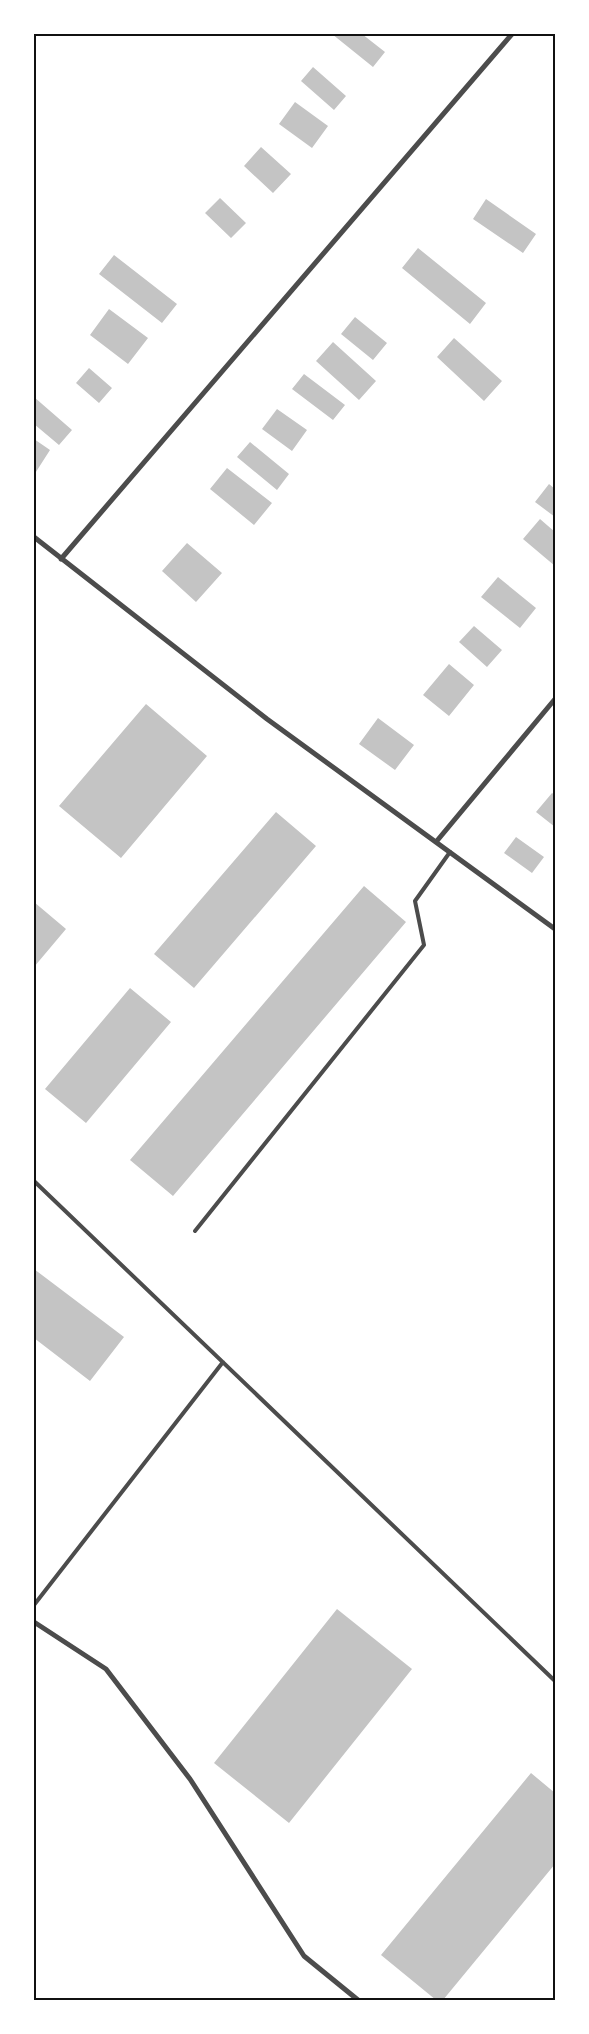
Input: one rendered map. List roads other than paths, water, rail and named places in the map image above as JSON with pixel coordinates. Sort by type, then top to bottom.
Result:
[{"type":"street","points":[[61,559],[512,34]]},
{"type":"street","points":[[34,537],[267,719],[555,929]]},
{"type":"street","points":[[436,842],[555,699]]},
{"type":"street","points":[[34,1622],[106,1669],[190,1779],[304,1956],[358,2000]]},
{"type":"lane","points":[[195,1231],[424,945],[415,901],[450,852]]},
{"type":"lane","points":[[34,1181],[555,1681]]},
{"type":"lane","points":[[34,1605],[223,1362]]}]
